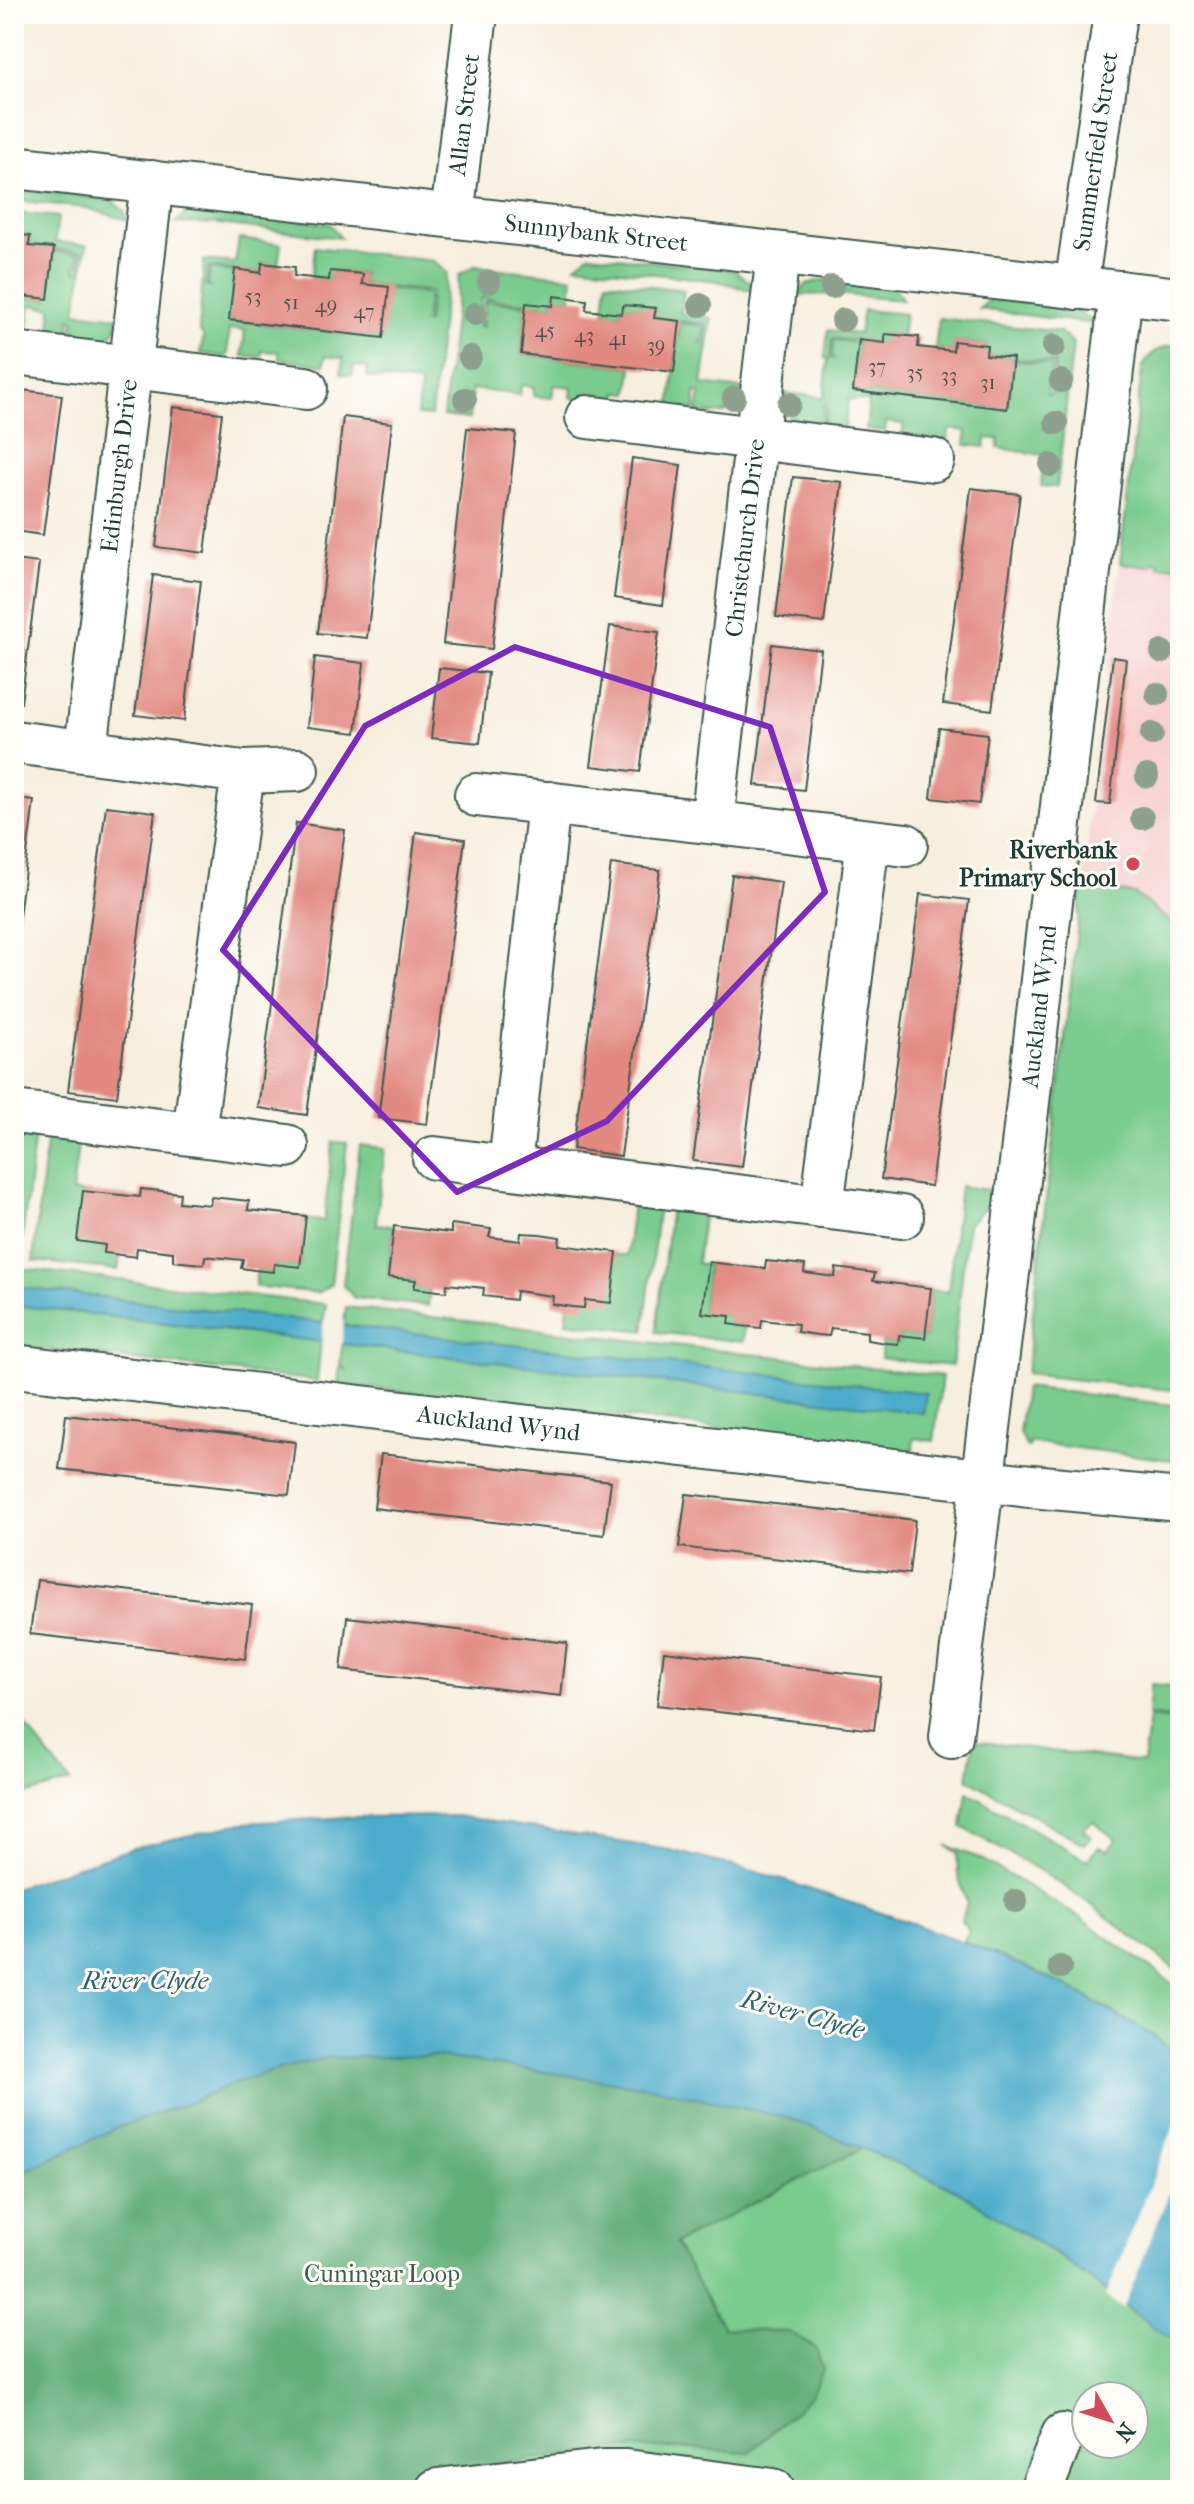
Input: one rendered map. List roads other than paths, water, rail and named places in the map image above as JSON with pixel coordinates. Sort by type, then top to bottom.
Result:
[{"type":"street","name":"Allan Street","points":[[452,216],[476,14]]},
{"type":"street","name":"Summerfield Street","points":[[1076,288],[1115,14]]},
{"type":"street","name":"Sunnybank Street","points":[[14,167],[1180,299]]},
{"type":"street","name":"Edinburgh Drive","points":[[86,750],[152,182]]},
{"type":"street","name":"Christchurch Drive","points":[[712,822],[778,254]]},
{"type":"street","name":"Auckland Wynd","points":[[951,1737],[1121,292]]},
{"type":"street","points":[[14,353],[306,388]]},
{"type":"street","points":[[587,417],[933,460]]},
{"type":"street","points":[[14,742],[243,772],[297,770]]},
{"type":"street","points":[[194,1133],[243,772]]},
{"type":"street","points":[[476,795],[887,843],[822,1207]]},
{"type":"street","points":[[510,1166],[549,803]]},
{"type":"street","points":[[14,1112],[287,1146]]},
{"type":"street","points":[[434,1158],[902,1217]]},
{"type":"street","name":"Auckland Wynd","points":[[14,1366],[982,1480],[1180,1500]]},
{"type":"street","points":[[1041,2490],[1063,2435]]},
{"type":"street","points":[[437,2490],[602,2471],[626,2471],[773,2490]]},
{"type":"water","points":[[14,1287],[926,1393],[923,1413],[14,1305]]},
{"type":"water","name":"River Clyde","points":[[457,1816],[670,1850],[761,1873],[995,1954],[1064,1985],[1152,2035],[1180,2056],[1180,2347],[1067,2262],[958,2191],[791,2119],[657,2088],[434,2056],[325,2058],[235,2083],[116,2128],[14,2176],[14,1888],[133,1848],[243,1823],[349,1817]]},
{"type":"place","name":"Riverbank Primary School","points":[[1133,864]]},
{"type":"park label","name":"Cuningar Loop","points":[[382,2274]]}]
